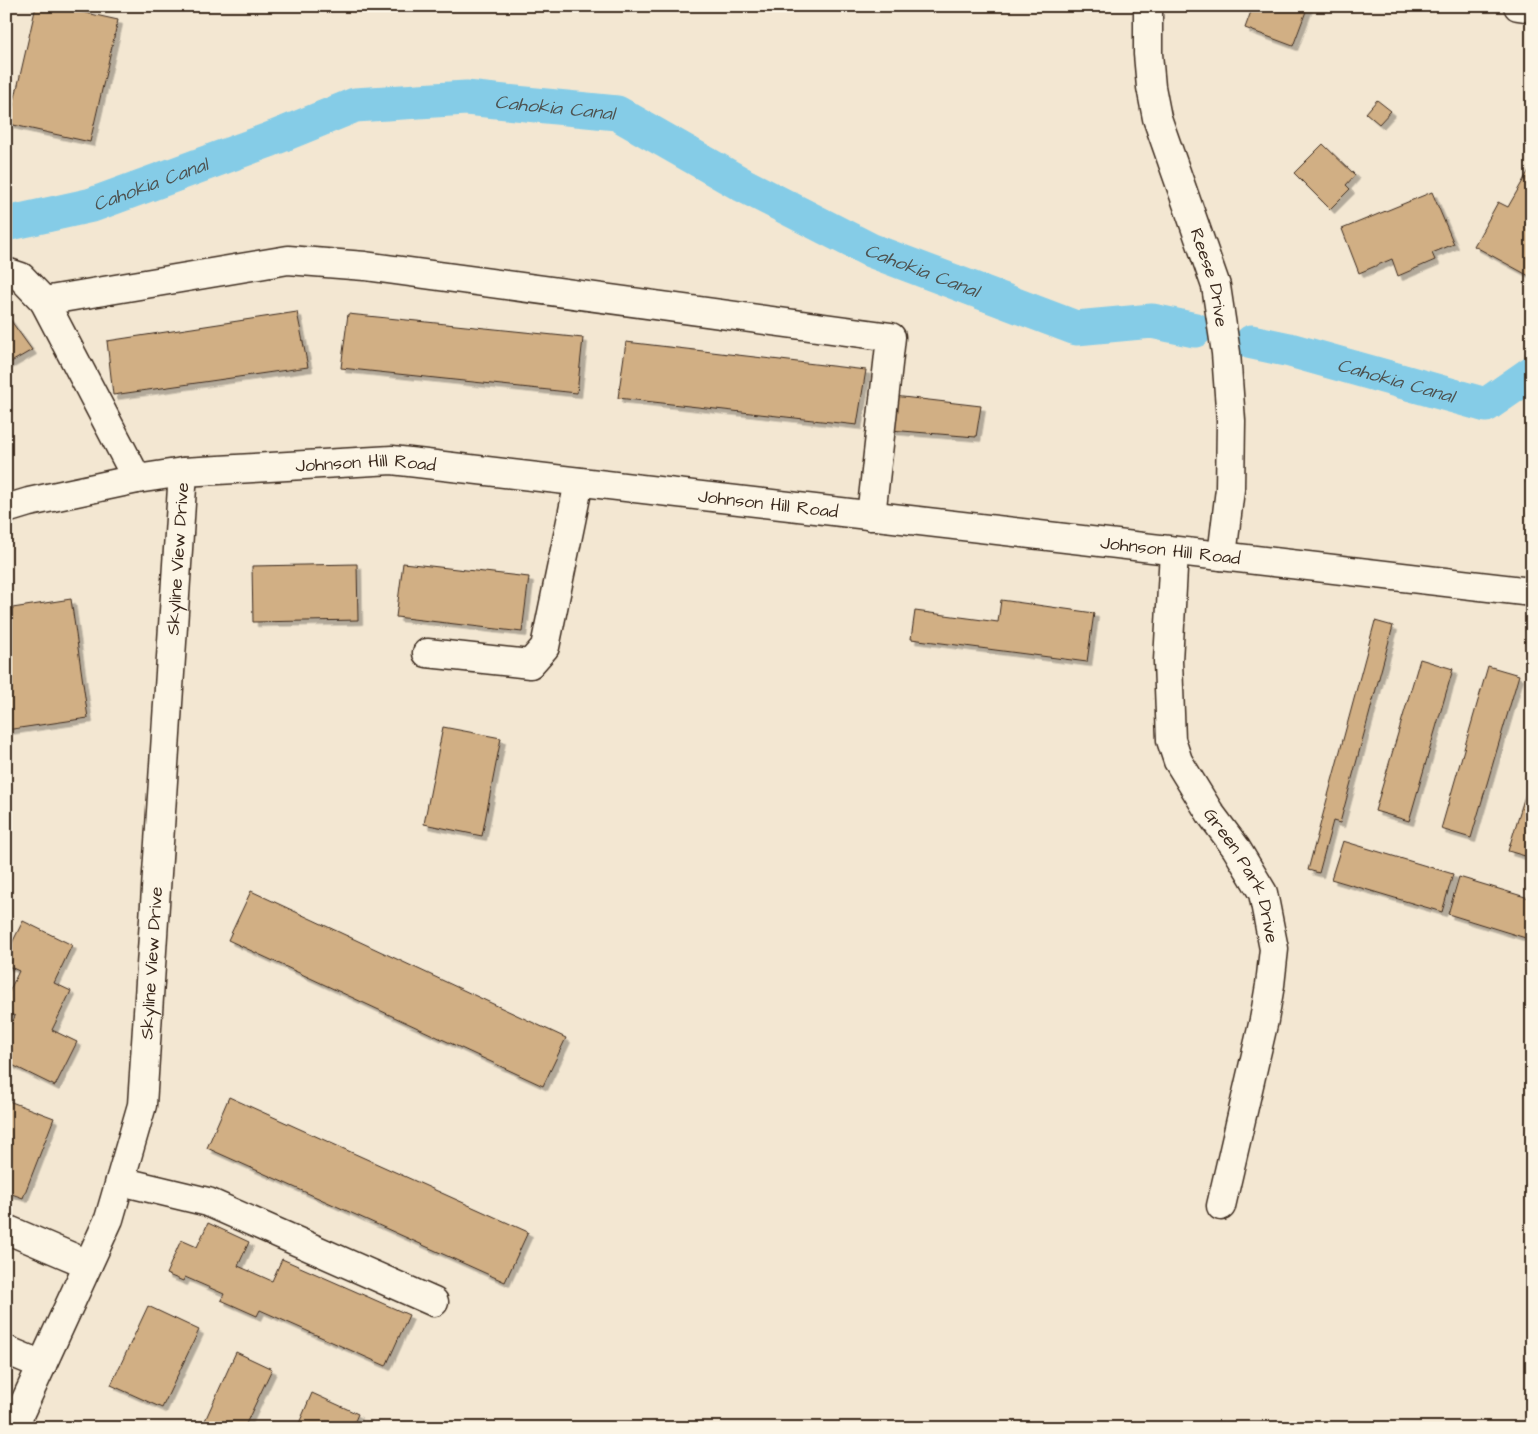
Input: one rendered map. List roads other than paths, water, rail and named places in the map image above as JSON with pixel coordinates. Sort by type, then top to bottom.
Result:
[{"type":"street","name":"Reese Drive","points":[[1148,6],[1148,54],[1151,87],[1157,118],[1216,286],[1226,353],[1231,421],[1230,489],[1222,556]]},
{"type":"street","points":[[1518,6],[1532,8]]},
{"type":"street","points":[[44,301],[288,260],[375,268],[891,337],[871,516]]},
{"type":"street","points":[[6,272],[21,277],[44,301],[137,479]]},
{"type":"street","name":"Johnson Hill Road","points":[[6,509],[29,502],[137,479],[183,472],[392,460],[1532,592]]},
{"type":"street","name":"Skyline View Drive","points":[[13,1428],[109,1219],[142,1105],[183,472]]},
{"type":"street","points":[[427,653],[530,664],[545,647],[578,482]]},
{"type":"street","name":"Green Park Drive","points":[[1174,551],[1168,661],[1171,740],[1178,762],[1210,813],[1236,848],[1263,893],[1274,949],[1264,1020],[1221,1206]]},
{"type":"street","points":[[120,1182],[208,1202],[434,1302]]},
{"type":"street","points":[[6,1229],[88,1264]]},
{"type":"street","points":[[6,1350],[42,1365]]},
{"type":"waterway","name":"Cahokia Canal","points":[[6,224],[92,205],[269,140],[355,105],[466,98],[617,113],[743,185],[870,250],[1076,328],[1152,321],[1195,330]]},
{"type":"waterway","name":"Cahokia Canal","points":[[1252,342],[1290,350],[1486,405],[1532,373]]}]
